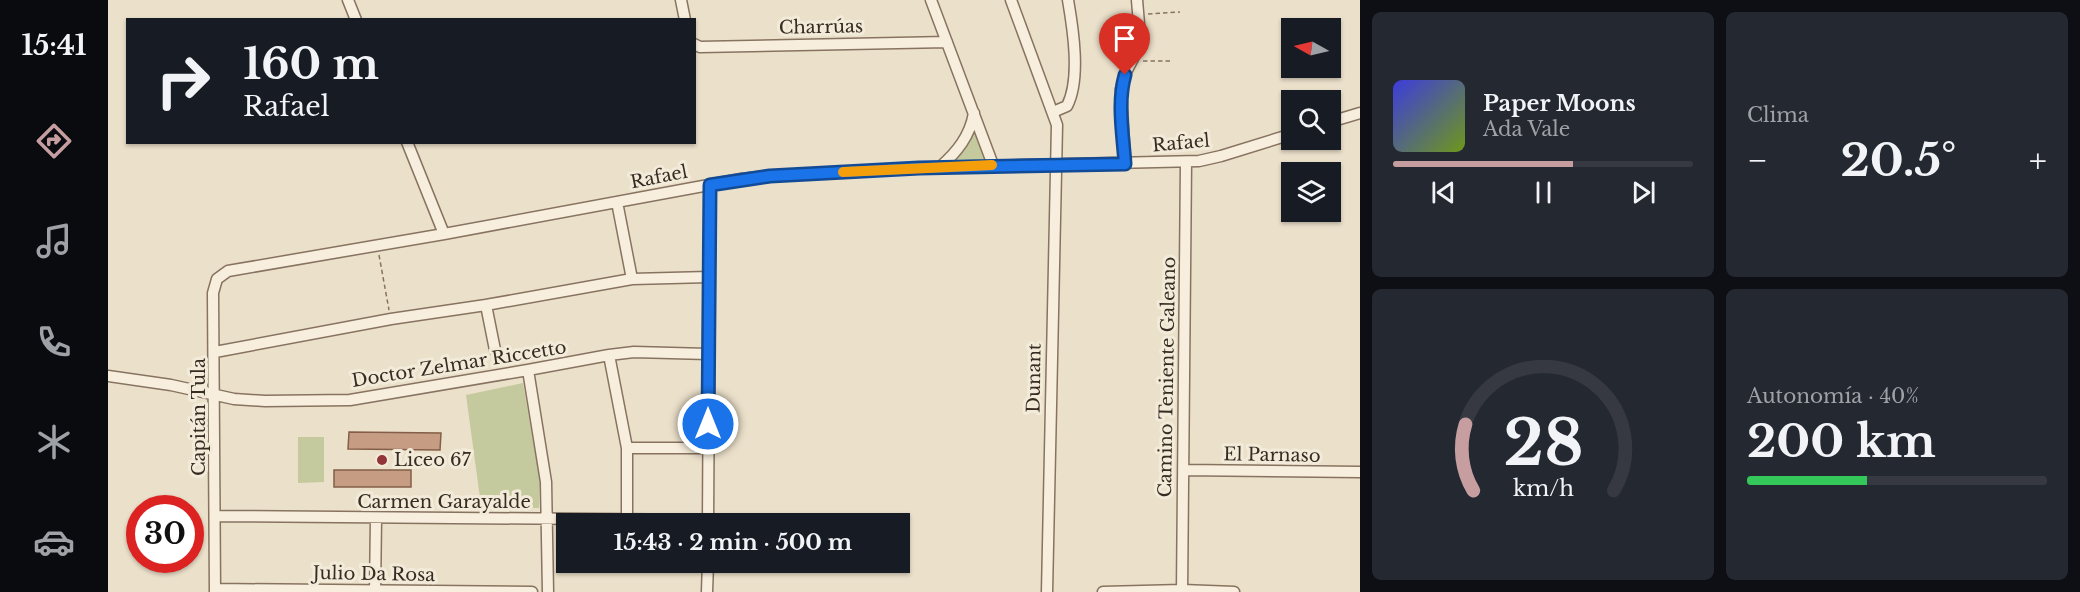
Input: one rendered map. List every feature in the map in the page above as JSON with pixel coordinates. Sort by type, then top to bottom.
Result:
[{"type":"street","points":[[348,0],[355,18]]},
{"type":"street","points":[[681,0],[685,18]]},
{"type":"street","points":[[931,0],[993,165]]},
{"type":"street","name":"Dunant","points":[[1011,0],[1057,125],[1047,592]]},
{"type":"street","points":[[1053,112],[1067,106],[1071,96],[1075,63],[1068,0]]},
{"type":"street","points":[[1125,164],[1121,89],[1138,49],[1137,0]]},
{"type":"street","name":"Charrúas","points":[[696,45],[947,42]]},
{"type":"street","points":[[940,167],[952,156],[969,132],[974,113]]},
{"type":"street","points":[[1341,119],[1360,113]]},
{"type":"street","name":"Rafael","points":[[217,279],[228,271],[770,176],[993,165],[1186,162],[1221,156],[1281,138]]},
{"type":"street","points":[[407,144],[444,234]]},
{"type":"street","name":"Camino Teniente Galeano","points":[[1182,591],[1186,162]]},
{"type":"street","points":[[708,513],[710,185]]},
{"type":"street","points":[[617,202],[632,279]]},
{"type":"street","points":[[215,352],[391,319],[632,279],[709,277]]},
{"type":"street","name":"Capitán Tula","points":[[215,591],[213,293],[217,279]]},
{"type":"street","points":[[486,305],[495,350]]},
{"type":"street","name":"Doctor Zelmar Riccetto","points":[[215,395],[265,401],[350,400],[609,355],[634,352],[708,354]]},
{"type":"street","points":[[609,355],[627,448],[627,513]]},
{"type":"street","points":[[528,370],[546,482],[548,592]]},
{"type":"street","points":[[108,376],[171,385],[215,395]]},
{"type":"street","points":[[627,448],[708,448]]},
{"type":"street","name":"El Parnaso","points":[[1183,471],[1360,472]]},
{"type":"street","name":"Carmen Garayalde","points":[[216,516],[556,519]]},
{"type":"street","points":[[375,591],[376,518]]},
{"type":"street","points":[[707,592],[708,573]]},
{"type":"street","name":"Julio Da Rosa","points":[[215,591],[532,592]]},
{"type":"street","points":[[1103,592],[1234,592]]},
{"type":"path","points":[[1139,18],[1150,14],[1180,12]]},
{"type":"path","points":[[1133,61],[1172,61]]},
{"type":"path","points":[[377,246],[391,319]]},
{"type":"green space","points":[[974,133],[977,134],[986,160],[959,164],[956,160]]},
{"type":"green space","points":[[523,383],[540,481],[539,508],[486,507],[481,505],[466,395]]},
{"type":"green space","points":[[298,437],[324,437],[324,482],[298,483]]},
{"type":"building","points":[[349,432],[441,433],[440,450],[348,449]]},
{"type":"building","points":[[334,470],[411,470],[411,487],[334,487]]},
{"type":"slow traffic","points":[[843,172],[992,165]]},
{"type":"place","name":"Liceo 67","points":[[382,460]]},
{"type":"route","points":[[708,424],[710,185],[770,176],[919,168],[1125,164],[1121,102],[1121,89],[1125,75]]}]
